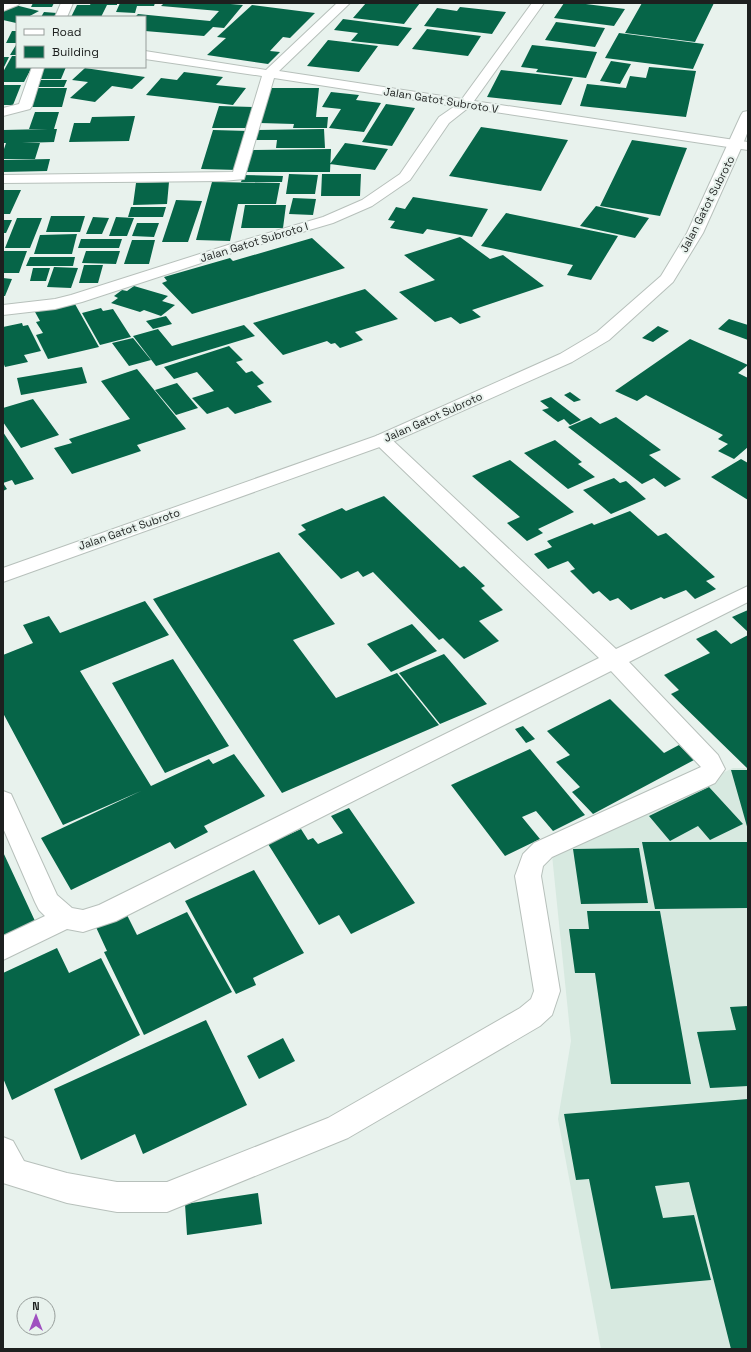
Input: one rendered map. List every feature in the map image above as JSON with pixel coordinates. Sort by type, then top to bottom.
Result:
[{"type":"street","points":[[3,8],[14,3]]},
{"type":"street","points":[[61,16],[67,3]]},
{"type":"street","points":[[3,179],[238,176],[269,74],[344,3]]},
{"type":"street","name":"Jalan Gatot Subroto I","points":[[3,310],[76,300],[233,248],[328,220],[367,203],[386,191],[405,176],[444,120],[465,104],[538,3]]},
{"type":"street","name":"Jalan Gatot Subroto V","points":[[146,55],[742,145]]},
{"type":"street","points":[[3,112],[25,106],[38,68]]},
{"type":"street","name":"Jalan Gatot Subroto","points":[[3,575],[382,440],[566,358],[602,336],[667,279],[695,233],[742,145],[748,115]]},
{"type":"street","points":[[3,1151],[14,1173],[67,1188],[117,1197],[168,1197],[338,1128],[530,1017],[542,1006],[547,991],[528,876],[532,861],[543,850],[707,776],[713,769],[710,761],[614,659],[382,440]]},
{"type":"street","points":[[3,801],[48,902],[65,918],[84,921],[107,913],[748,593]]},
{"type":"street","points":[[3,949],[65,918]]},
{"type":"shaded area","points":[[733,768],[748,768],[748,1349],[601,1349],[558,1119],[571,1041],[552,855]]},
{"type":"building","points":[[33,3],[54,3],[52,7],[31,7]]},
{"type":"building","points":[[91,3],[117,3],[117,5],[107,5],[102,16],[72,16],[77,5],[90,5]]},
{"type":"building","points":[[120,3],[155,3],[154,6],[137,6],[135,13],[116,12]]},
{"type":"building","points":[[164,3],[218,3],[243,5],[224,28],[213,27],[204,36],[146,31],[146,16],[136,16],[138,14],[210,21],[219,11],[161,6]]},
{"type":"building","points":[[366,3],[420,3],[404,24],[353,18]]},
{"type":"building","points":[[564,3],[578,3],[625,9],[614,26],[554,18]]},
{"type":"building","points":[[642,3],[714,3],[695,42],[625,33]]},
{"type":"building","points":[[15,5],[39,11],[30,16],[16,16],[16,23],[3,20],[3,11]]},
{"type":"building","points":[[252,5],[315,13],[290,38],[283,37],[270,51],[280,52],[268,64],[207,55],[226,38],[217,37]]},
{"type":"building","points":[[460,7],[506,12],[492,34],[424,26],[437,8],[457,11]]},
{"type":"building","points":[[44,12],[57,13],[56,16],[42,16]]},
{"type":"building","points":[[343,19],[412,28],[398,46],[351,41],[358,33],[334,30]]},
{"type":"building","points":[[556,22],[605,28],[595,47],[545,40]]},
{"type":"building","points":[[427,29],[481,36],[468,56],[412,49]]},
{"type":"building","points":[[12,31],[16,31],[16,43],[6,43]]},
{"type":"building","points":[[619,33],[704,44],[693,69],[605,58]]},
{"type":"building","points":[[328,40],[378,46],[359,72],[307,66]]},
{"type":"building","points":[[16,45],[16,55],[10,55]]},
{"type":"building","points":[[532,45],[597,52],[586,78],[536,72],[538,69],[521,67]]},
{"type":"building","points":[[12,56],[16,56],[16,68],[31,68],[24,82],[3,82],[3,72]]},
{"type":"building","points":[[3,57],[9,57],[4,67],[3,67]]},
{"type":"building","points":[[611,61],[631,64],[620,84],[600,81]]},
{"type":"building","points":[[649,67],[696,71],[686,117],[580,106],[587,84],[626,88],[630,76],[646,78]]},
{"type":"building","points":[[41,68],[66,68],[61,79],[36,79]]},
{"type":"building","points":[[85,68],[145,77],[132,89],[112,86],[95,102],[70,98],[88,82],[72,80]]},
{"type":"building","points":[[501,70],[573,78],[561,105],[487,97]]},
{"type":"building","points":[[184,72],[223,77],[216,85],[246,88],[233,105],[146,95],[161,78],[177,80]]},
{"type":"building","points":[[36,80],[67,80],[64,87],[32,87]]},
{"type":"building","points":[[3,85],[21,85],[13,105],[3,105]]},
{"type":"building","points":[[35,88],[67,88],[62,107],[28,107]]},
{"type":"building","points":[[266,88],[319,88],[316,117],[328,117],[327,128],[293,128],[294,124],[260,123]]},
{"type":"building","points":[[331,92],[359,95],[356,100],[381,103],[364,132],[329,128],[341,109],[322,107]]},
{"type":"building","points":[[386,104],[415,108],[392,146],[362,142]]},
{"type":"building","points":[[219,106],[253,107],[247,128],[212,128]]},
{"type":"building","points":[[35,112],[59,112],[54,129],[57,129],[54,142],[22,143],[40,143],[35,159],[3,159],[3,152],[6,143],[3,143],[3,130],[48,129],[29,129]]},
{"type":"building","points":[[135,116],[129,141],[69,142],[74,123],[90,123],[92,117]]},
{"type":"building","points":[[481,127],[568,140],[541,191],[449,176]]},
{"type":"building","points":[[324,129],[325,148],[276,148],[277,140],[256,140],[257,130]]},
{"type":"building","points":[[213,130],[248,131],[238,170],[201,169]]},
{"type":"building","points":[[632,140],[687,148],[660,216],[600,206]]},
{"type":"building","points":[[345,143],[388,149],[375,170],[330,164]]},
{"type":"building","points":[[331,149],[330,172],[247,172],[250,150]]},
{"type":"building","points":[[50,159],[47,171],[3,172],[3,160]]},
{"type":"building","points":[[289,174],[318,175],[315,194],[286,194]]},
{"type":"building","points":[[322,174],[361,174],[360,196],[321,196]]},
{"type":"building","points":[[243,175],[283,176],[282,182],[241,182]]},
{"type":"building","points":[[169,182],[167,204],[133,205],[136,183]]},
{"type":"building","points":[[212,182],[280,183],[276,204],[238,204],[230,241],[196,240]]},
{"type":"building","points":[[3,190],[21,190],[10,214],[3,214]]},
{"type":"building","points":[[413,197],[488,209],[472,237],[427,229],[423,234],[390,228],[395,221],[388,220],[396,207],[405,209]]},
{"type":"building","points":[[293,198],[316,199],[313,215],[289,214]]},
{"type":"building","points":[[176,200],[202,201],[188,242],[162,242]]},
{"type":"building","points":[[245,205],[286,205],[283,228],[241,228]]},
{"type":"building","points":[[596,206],[649,218],[635,238],[580,226]]},
{"type":"building","points":[[131,207],[166,207],[163,217],[128,217]]},
{"type":"building","points":[[506,213],[618,236],[591,280],[567,275],[573,265],[481,246]]},
{"type":"building","points":[[51,216],[85,216],[80,232],[46,232]]},
{"type":"building","points":[[93,217],[109,218],[102,234],[86,234]]},
{"type":"building","points":[[116,217],[134,218],[127,236],[109,236]]},
{"type":"building","points":[[17,218],[42,218],[30,248],[5,248]]},
{"type":"building","points":[[3,220],[12,220],[6,233],[3,233]]},
{"type":"building","points":[[137,223],[159,223],[154,237],[132,236]]},
{"type":"building","points":[[77,234],[72,254],[34,254],[40,235]]},
{"type":"building","points":[[460,237],[490,259],[503,255],[544,286],[472,310],[481,317],[460,324],[451,317],[435,322],[399,292],[435,280],[404,255]]},
{"type":"building","points":[[312,238],[345,268],[192,314],[162,283],[167,281],[164,277],[230,258],[233,261]]},
{"type":"building","points":[[81,239],[122,239],[119,248],[78,248]]},
{"type":"building","points":[[132,240],[155,240],[149,264],[124,264]]},
{"type":"building","points":[[3,251],[27,251],[19,273],[3,273]]},
{"type":"building","points":[[86,251],[120,251],[116,264],[82,263]]},
{"type":"building","points":[[30,257],[75,257],[73,266],[26,266]]},
{"type":"building","points":[[84,265],[103,265],[98,283],[79,283]]},
{"type":"building","points":[[54,267],[78,268],[71,288],[47,287]]},
{"type":"building","points":[[33,268],[50,268],[46,281],[30,281]]},
{"type":"building","points":[[3,278],[12,279],[5,296],[3,296]]},
{"type":"building","points":[[134,286],[168,296],[162,301],[175,305],[161,316],[144,310],[140,312],[111,303],[118,298],[114,296],[122,290],[127,291]]},
{"type":"building","points":[[365,289],[398,319],[355,332],[363,340],[340,348],[335,343],[331,344],[327,341],[283,355],[253,323]]},
{"type":"building","points":[[75,304],[99,347],[48,359],[36,335],[43,333],[36,322],[40,321],[35,312]]},
{"type":"building","points":[[101,308],[103,311],[113,309],[131,337],[100,345],[82,313]]},
{"type":"building","points":[[166,316],[172,324],[153,329],[146,321]]},
{"type":"building","points":[[729,319],[748,325],[748,340],[718,329]]},
{"type":"building","points":[[22,323],[23,326],[28,325],[41,351],[24,355],[28,362],[5,367],[3,362],[3,327]]},
{"type":"building","points":[[244,325],[255,336],[156,366],[133,336],[158,329],[172,346]]},
{"type":"building","points":[[658,326],[669,331],[653,342],[642,338]]},
{"type":"building","points":[[133,338],[151,360],[129,366],[112,343]]},
{"type":"building","points":[[690,339],[748,365],[738,373],[748,378],[748,447],[734,459],[718,451],[728,444],[718,439],[723,435],[646,395],[637,401],[615,391]]},
{"type":"building","points":[[229,346],[243,360],[236,362],[246,373],[252,371],[264,383],[257,386],[272,402],[235,414],[228,407],[207,414],[192,398],[214,391],[197,372],[174,379],[164,367]]},
{"type":"building","points":[[82,367],[87,383],[21,395],[17,378]]},
{"type":"building","points":[[137,369],[186,429],[137,445],[141,451],[72,474],[54,448],[72,443],[69,439],[130,419],[101,381]]},
{"type":"building","points":[[177,383],[198,408],[176,415],[155,390]]},
{"type":"building","points":[[570,392],[581,400],[574,402],[564,395]]},
{"type":"building","points":[[551,397],[581,420],[570,425],[564,419],[558,422],[542,410],[549,408],[540,401]]},
{"type":"building","points":[[33,399],[59,435],[21,448],[3,422],[3,408]]},
{"type":"building","points":[[591,417],[600,424],[616,417],[661,450],[649,455],[681,479],[665,487],[654,478],[642,484],[568,427]]},
{"type":"building","points":[[3,432],[34,479],[15,485],[12,480],[3,483]]},
{"type":"building","points":[[555,440],[582,462],[578,464],[595,477],[568,489],[524,453]]},
{"type":"building","points":[[741,459],[748,463],[748,500],[711,477]]},
{"type":"building","points":[[510,460],[574,512],[538,529],[543,533],[527,541],[507,523],[520,517],[472,476]]},
{"type":"building","points":[[614,478],[620,483],[626,481],[646,499],[611,514],[583,490]]},
{"type":"building","points":[[3,483],[7,489],[3,491]]},
{"type":"building","points":[[384,496],[460,568],[464,566],[485,586],[481,588],[503,610],[479,621],[499,641],[464,659],[443,638],[439,640],[373,572],[363,577],[358,571],[341,579],[298,534],[306,530],[301,525],[342,508],[346,511]]},
{"type":"building","points":[[630,511],[658,536],[666,533],[715,577],[706,581],[716,589],[695,599],[686,590],[664,599],[661,597],[631,610],[618,598],[610,601],[599,591],[593,594],[570,571],[575,569],[568,561],[548,569],[534,554],[552,547],[547,541],[592,523],[594,525]]},
{"type":"building","points":[[279,552],[335,624],[293,640],[336,698],[397,673],[439,725],[282,793],[153,599]]},
{"type":"building","points":[[145,601],[169,635],[80,671],[151,786],[209,759],[213,764],[234,754],[265,796],[204,826],[208,832],[175,849],[170,842],[71,890],[41,838],[141,791],[63,825],[3,713],[3,655],[33,643],[23,625],[49,616],[60,633]]},
{"type":"building","points":[[748,610],[748,632],[732,617]]},
{"type":"building","points":[[412,624],[437,651],[391,672],[367,644]]},
{"type":"building","points":[[716,630],[731,644],[748,635],[748,769],[671,694],[679,690],[664,675],[710,653],[696,639]]},
{"type":"building","points":[[444,654],[487,704],[440,724],[399,673]]},
{"type":"building","points":[[173,659],[229,746],[165,773],[112,683]]},
{"type":"building","points":[[610,699],[664,753],[679,745],[694,760],[593,814],[572,792],[580,787],[556,762],[570,755],[547,731]]},
{"type":"building","points":[[523,726],[535,739],[526,743],[515,729]]},
{"type":"building","points":[[530,749],[585,815],[553,831],[536,811],[522,817],[540,839],[505,856],[451,785]]},
{"type":"building","points":[[731,770],[748,770],[748,830]]},
{"type":"building","points":[[709,787],[743,824],[710,840],[698,826],[670,841],[649,816]]},
{"type":"building","points":[[349,808],[415,903],[351,934],[339,915],[319,925],[268,844],[301,829],[308,840],[313,838],[318,844],[343,833],[331,816]]},
{"type":"building","points":[[642,842],[748,842],[748,908],[655,909]]},
{"type":"building","points":[[639,848],[648,903],[581,904],[573,849]]},
{"type":"building","points":[[3,852],[35,921],[3,936]]},
{"type":"building","points":[[254,870],[304,953],[253,978],[256,985],[236,994],[185,901]]},
{"type":"building","points":[[125,911],[137,935],[187,912],[232,992],[144,1035],[104,952],[107,951],[95,925]]},
{"type":"building","points":[[587,911],[660,911],[691,1084],[611,1084],[595,973],[575,973],[569,929],[589,929]]},
{"type":"building","points":[[57,948],[69,973],[101,958],[140,1035],[12,1100],[3,1078],[3,973]]},
{"type":"building","points":[[748,1006],[748,1086],[710,1088],[697,1032],[736,1030],[730,1007]]},
{"type":"building","points":[[206,1020],[247,1105],[143,1154],[135,1134],[81,1160],[54,1089]]},
{"type":"building","points":[[283,1038],[295,1061],[259,1079],[247,1056]]},
{"type":"building","points":[[748,1099],[748,1349],[731,1349],[689,1182],[655,1186],[663,1218],[694,1215],[711,1280],[611,1289],[589,1179],[576,1180],[564,1114]]},
{"type":"building","points":[[258,1193],[262,1224],[187,1235],[185,1204]]}]
